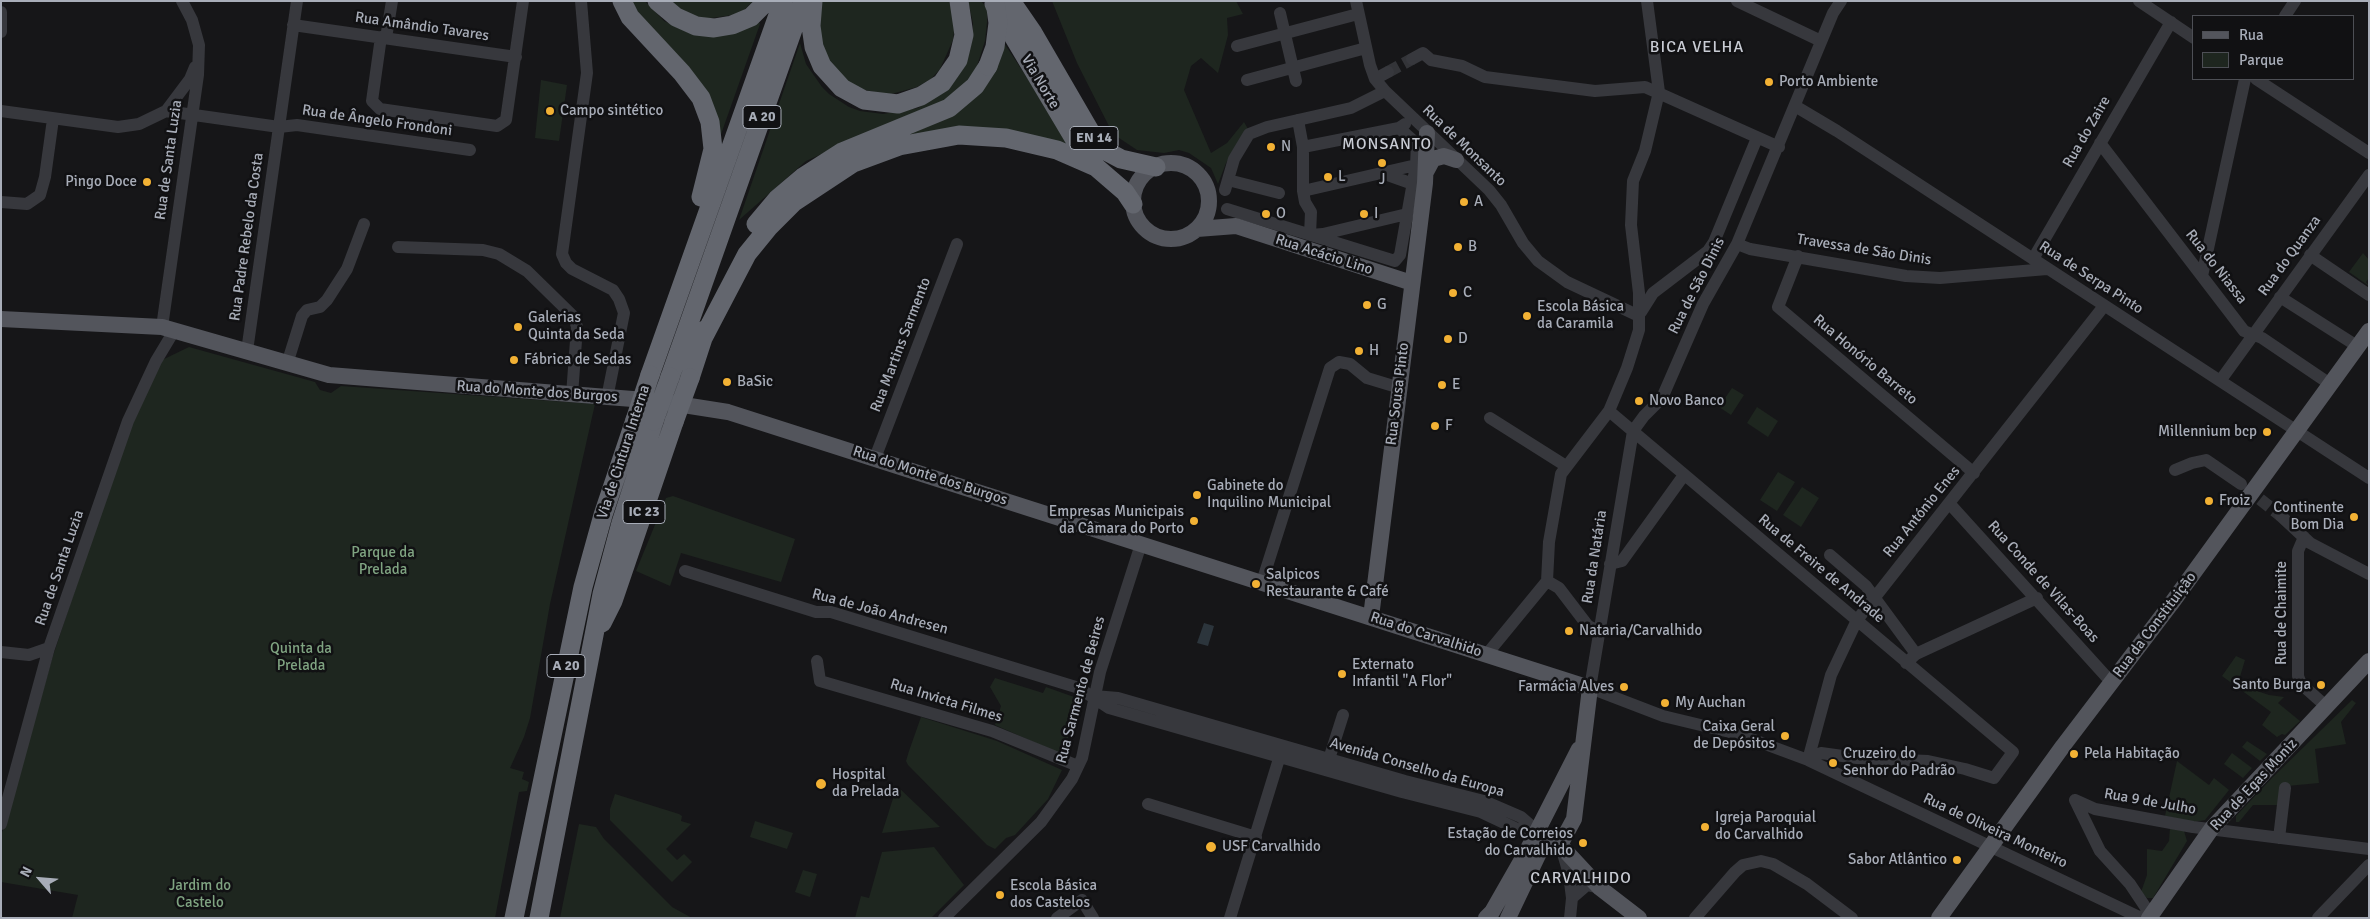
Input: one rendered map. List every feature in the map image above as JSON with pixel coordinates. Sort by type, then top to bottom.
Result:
[{"type":"highway","points":[[622,1],[630,17],[682,73],[701,98],[710,122],[713,149],[705,188],[683,253],[686,270]]},
{"type":"highway","points":[[657,1],[676,17],[696,26],[714,28],[732,25],[751,17],[767,1]]},
{"type":"highway","name":"Via de Cintura Interna","points":[[514,918],[583,587],[603,515],[686,270],[783,1]]},
{"type":"highway","name":"Via de Cintura Interna","points":[[538,918],[591,646],[611,559],[654,421],[803,1]]},
{"type":"highway","points":[[813,1],[811,26],[814,47],[822,66],[842,88],[864,100],[898,104],[921,96],[942,84],[958,60],[964,35],[962,7],[959,1]]},
{"type":"highway","points":[[702,340],[718,294],[743,239],[778,199],[803,177],[842,152],[949,108],[975,86],[988,66],[994,46],[998,23],[993,1]]},
{"type":"highway","name":"Via Norte","points":[[993,1],[1079,147],[1096,168],[1125,192],[1133,204]]},
{"type":"highway","name":"Via Norte","points":[[1011,1],[1033,33],[1094,138],[1106,151],[1121,159],[1156,167]]},
{"type":"highway","points":[[1023,1],[1033,33]]},
{"type":"highway","points":[[702,340],[747,254],[769,227],[794,202],[853,162],[899,146],[959,135],[1006,138],[1057,150],[1096,168]]},
{"type":"highway","name":"IC 23","points":[[591,646],[613,601],[702,340]]},
{"type":"main road","name":"Rua Sousa Pinto","points":[[1371,617],[1400,388],[1412,283],[1421,168],[1427,133]]},
{"type":"main road","points":[[1421,168],[1434,159],[1444,156],[1456,160]]},
{"type":"main road","points":[[1167,163],[1179,164],[1190,168],[1200,176],[1206,186],[1209,198],[1205,218],[1197,229],[1177,239],[1165,239],[1153,235],[1140,222],[1133,204],[1138,182],[1146,173],[1167,163]]},
{"type":"main road","name":"Rua Acácio Lino","points":[[1209,198],[1236,226]]},
{"type":"main road","name":"Rua Acácio Lino","points":[[1197,229],[1236,226],[1412,283]]},
{"type":"main road","name":"Rua do Monte dos Burgos","points":[[1,319],[168,329],[329,375],[701,406],[736,414],[1262,582]]},
{"type":"main road","name":"Rua da Constituição","points":[[1939,918],[2369,332]]},
{"type":"main road","name":"Rua do Carvalhido","points":[[1262,582],[1590,688]]},
{"type":"main road","name":"Rua de Egas Moniz","points":[[2148,918],[2212,828],[2369,661]]},
{"type":"main road","points":[[1560,845],[1574,819],[1581,779],[1581,745],[1590,688]]},
{"type":"main road","points":[[1491,916],[1538,831],[1581,745]]},
{"type":"main road","points":[[1538,831],[1560,845],[1600,888],[1639,918]]},
{"type":"main road","points":[[1508,918],[1539,853],[1547,846],[1560,845]]},
{"type":"street","name":"Rua de Santa Luzia","points":[[1,824],[49,648],[128,421],[156,361],[168,329],[199,58],[199,45],[192,20],[182,1]]},
{"type":"street","name":"Rua Padre Rebelo da Costa","points":[[247,351],[297,1]]},
{"type":"street","points":[[392,1],[372,101],[380,109],[497,126],[506,120],[523,1]]},
{"type":"street","points":[[581,1],[587,73],[562,254],[566,263],[572,269],[613,290],[619,299],[624,313],[607,398]]},
{"type":"street","name":"Rua de Monsanto","points":[[1356,1],[1366,48],[1375,78],[1385,91],[1489,190],[1501,205],[1523,243],[1538,261],[1567,282],[1639,316]]},
{"type":"street","points":[[1487,654],[1547,581],[1552,519],[1559,483],[1566,466],[1609,411],[1627,368],[1639,330],[1640,293],[1631,225],[1633,181],[1645,151],[1660,92],[1648,1]]},
{"type":"street","points":[[1737,1],[1821,41]]},
{"type":"street","name":"Rua de São Dinis","points":[[1633,431],[1644,416],[1662,398],[1703,304],[1737,244],[1779,147],[1821,41],[1833,13],[1841,1]]},
{"type":"street","points":[[2139,1],[2192,37]]},
{"type":"street","points":[[2286,15],[2295,1]]},
{"type":"street","points":[[1,12],[1,32]]},
{"type":"street","points":[[1280,14],[1296,81]]},
{"type":"street","points":[[1237,46],[1358,14]]},
{"type":"street","name":"Rua do Zaire","points":[[2033,259],[2171,22]]},
{"type":"street","name":"Rua Amândio Tavares","points":[[293,25],[516,57]]},
{"type":"street","points":[[1247,80],[1366,48]]},
{"type":"street","points":[[1412,59],[1423,53],[1431,60],[1462,66],[1485,77],[1595,91],[1645,87],[1660,92],[1779,147]]},
{"type":"street","points":[[1,111],[118,127],[139,124],[166,111],[190,79],[199,58]]},
{"type":"street","points":[[1375,78],[1388,72]]},
{"type":"street","points":[[2202,276],[2245,80]]},
{"type":"street","points":[[2258,80],[2369,153]]},
{"type":"street","points":[[1278,193],[1227,185],[1234,159],[1249,134],[1266,127],[1350,108],[1385,91]]},
{"type":"street","name":"Rua de Serpa Pinto","points":[[1795,106],[1837,131],[2369,478]]},
{"type":"street","name":"Rua de Ângelo Frondoni","points":[[166,111],[279,127],[297,125],[470,150]]},
{"type":"street","points":[[1,202],[27,204],[40,195],[45,176],[52,119]]},
{"type":"street","points":[[1298,120],[1303,148],[1303,191],[1305,202],[1311,212],[1310,235]]},
{"type":"street","points":[[1303,148],[1399,128],[1414,120]]},
{"type":"street","points":[[1227,209],[1395,261],[1400,255],[1412,184],[1421,168],[1417,144],[1399,128]]},
{"type":"street","name":"Rua de São Dinis","points":[[1639,316],[1653,293],[1708,251],[1714,242],[1758,138]]},
{"type":"street","name":"Rua do Niassa","points":[[2100,143],[2244,331],[2262,338],[2330,384]]},
{"type":"street","points":[[1303,191],[1382,173],[1421,168]]},
{"type":"street","points":[[1382,173],[1412,184]]},
{"type":"street","name":"Rua do Quanza","points":[[2220,381],[2251,335],[2369,175]]},
{"type":"street","points":[[1310,235],[1322,234],[1407,214]]},
{"type":"street","points":[[287,364],[302,316],[307,310],[320,307],[328,300],[347,269],[364,224]]},
{"type":"street","name":"Rua Martins Sarmento","points":[[875,458],[957,244]]},
{"type":"street","name":"Travessa de São Dinis","points":[[1737,244],[1750,250],[1798,256],[1874,271],[1940,278],[2047,269]]},
{"type":"street","points":[[398,247],[483,250],[499,254],[526,271],[574,317],[576,327],[572,395]]},
{"type":"street","points":[[2310,255],[2369,295]]},
{"type":"street","name":"Rua Honório Barreto","points":[[1798,256],[1778,307],[1974,473]]},
{"type":"street","points":[[2280,297],[2357,346]]},
{"type":"street","name":"Rua António Enes","points":[[1808,760],[1831,675],[1857,620],[2104,306]]},
{"type":"street","points":[[1262,582],[1330,368],[1339,362],[1350,364],[1367,378],[1400,388]]},
{"type":"street","name":"Rua de Freire de Andrade","points":[[1609,411],[2013,752],[1994,778],[1965,768],[1928,761],[1857,758],[1821,753],[1808,760]]},
{"type":"street","points":[[1490,418],[1566,466]]},
{"type":"street","name":"Rua da Natária","points":[[1590,688],[1633,431]]},
{"type":"street","points":[[2175,470],[2192,462],[2206,460],[2241,484]]},
{"type":"street","points":[[1610,564],[1622,561],[1684,474]]},
{"type":"street","name":"Rua Conde de Vilas-Boas","points":[[1949,503],[2112,683]]},
{"type":"street","points":[[2281,516],[2316,546],[2369,574]]},
{"type":"street","name":"Rua de Chaimite","points":[[2304,537],[2298,551],[2298,676],[2301,684],[2327,707]]},
{"type":"street","name":"Rua Sarmento de Beires","points":[[944,918],[1041,822],[1072,779],[1078,766],[1094,696],[1141,544]]},
{"type":"street","points":[[1830,555],[1875,597],[1916,654]]},
{"type":"street","name":"Rua de João Andresen","points":[[685,571],[816,612],[831,612],[1041,676],[1079,688],[1094,696]]},
{"type":"street","points":[[1547,581],[1559,588],[1588,626],[1599,631]]},
{"type":"street","points":[[1906,663],[1916,654],[2037,598]]},
{"type":"street","points":[[1,652],[29,655],[49,648]]},
{"type":"street","name":"Rua Invicta Filmes","points":[[817,661],[820,681],[992,731],[1078,766]]},
{"type":"street","name":"Rua de Oliveira Monteiro","points":[[1590,688],[1663,716],[1738,734],[1808,760],[2141,918]]},
{"type":"street","name":"Avenida Conselho da Europa","points":[[1094,696],[1109,708],[1281,752],[1480,812],[1516,829],[1538,831]]},
{"type":"street","points":[[1329,759],[1343,715]]},
{"type":"street","points":[[1230,918],[1281,752]]},
{"type":"street","name":"Avenida Conselho da Europa","points":[[1281,752],[1329,759],[1484,801],[1521,817],[1538,831]]},
{"type":"street","points":[[2279,838],[2285,788]]},
{"type":"street","name":"Rua 9 de Julho","points":[[2148,918],[2144,904],[2130,884],[2100,851],[2075,800],[2095,809],[2193,827],[2369,849]]},
{"type":"street","points":[[1148,804],[1256,837]]},
{"type":"street","points":[[1560,845],[1570,874],[1572,898],[1570,918]]},
{"type":"street","points":[[1696,918],[1735,872],[1743,865],[1761,861],[1772,864],[1807,884],[1852,918]]},
{"type":"street","points":[[2318,918],[2369,865]]},
{"type":"street","points":[[1572,898],[1588,884],[1600,888]]},
{"type":"street","points":[[1057,918],[1082,900],[1093,918]]},
{"type":"green space","points":[[630,1],[645,1],[664,21],[689,33],[759,22],[760,24],[719,140],[650,29]]},
{"type":"green space","points":[[669,1],[753,1],[742,12],[704,19],[686,14]]},
{"type":"green space","points":[[819,1],[949,1],[955,23],[953,40],[940,69],[931,79],[917,87],[888,95],[854,87],[830,65],[817,34]]},
{"type":"green space","points":[[968,1],[981,1],[987,8],[987,22],[985,41],[976,69],[960,90],[943,103],[880,128],[806,161],[739,220],[800,43],[806,64],[822,87],[849,107],[860,111],[883,114],[918,108],[950,87],[965,66],[973,37],[973,23]]},
{"type":"green space","points":[[1052,1],[1236,1],[1243,14],[1227,18],[1228,35],[1218,73],[1201,58],[1191,66],[1184,90],[1211,153],[1227,143],[1244,122],[1248,129],[1226,163],[1218,184],[1211,168],[1189,153],[1179,150],[1164,153],[1137,150],[1113,134],[1077,63]]},
{"type":"green space","points":[[1004,43],[1077,153],[1051,144],[885,142],[950,116]]},
{"type":"green space","name":"Campo sintético","points":[[541,80],[567,85],[559,141],[535,138]]},
{"type":"green space","points":[[2363,253],[2369,260],[2369,278],[2366,282],[2369,286],[2349,272]]},
{"type":"green space","name":"Quinta da Prelada","points":[[189,347],[315,382],[320,390],[331,393],[341,386],[595,404],[550,604],[530,718],[510,768],[524,772],[522,779],[529,782],[527,791],[519,792],[495,918],[72,918],[78,895],[1,882],[1,836],[52,659],[130,424],[158,362]]},
{"type":"green space","points":[[1732,388],[1744,395],[1731,415],[1719,407]]},
{"type":"green space","points":[[1757,407],[1778,421],[1768,437],[1747,423]]},
{"type":"green space","points":[[1778,472],[1795,482],[1777,511],[1760,500]]},
{"type":"green space","points":[[1802,487],[1819,498],[1801,527],[1783,515]]},
{"type":"green space","points":[[673,496],[795,539],[781,582],[681,553],[670,586],[636,571],[666,498]]},
{"type":"green space","points":[[2236,656],[2245,660],[2239,680],[2251,689],[2269,695],[2284,697],[2278,703],[2300,721],[2285,735],[2282,734],[2277,737],[2262,725],[2271,712],[2222,676]]},
{"type":"green space","points":[[995,678],[1043,693],[1046,687],[1074,697],[1077,701],[1069,732],[1067,751],[1063,755],[995,725],[1001,706],[990,687]]},
{"type":"green space","points":[[2352,700],[2356,703],[2341,722],[2346,744],[2315,749],[2319,783],[2287,786],[2280,805],[2253,805],[2239,822],[2236,822],[2236,816],[2272,778]]},
{"type":"green space","points":[[921,717],[997,741],[1062,770],[1048,799],[1015,835],[1006,838],[995,849],[987,845],[908,765],[906,761]]},
{"type":"green space","points":[[2247,741],[2267,754],[2260,761],[2242,747]]},
{"type":"green space","points":[[2232,753],[2252,768],[2243,778],[2224,764]]},
{"type":"green space","points":[[2177,761],[2209,785],[2214,778],[2229,790],[2205,820],[2194,822],[2165,816]]},
{"type":"green space","points":[[897,786],[940,827],[882,833]]},
{"type":"green space","points":[[615,794],[679,814],[682,816],[681,821],[691,824],[666,849],[677,860],[684,854],[692,862],[672,882],[610,820],[610,809]]},
{"type":"green space","points":[[755,821],[793,833],[787,849],[750,837]]},
{"type":"green space","points":[[579,824],[596,827],[604,839],[672,907],[692,918],[560,918]]},
{"type":"green space","points":[[2170,828],[2184,831],[2187,841],[2153,898],[2147,898],[2141,892],[2147,875],[2147,849],[2162,851],[2169,841]]},
{"type":"green space","points":[[934,847],[964,885],[931,918],[855,918],[861,896],[869,898],[882,852]]},
{"type":"green space","points":[[803,870],[817,874],[810,897],[795,892]]},
{"type":"shaded area","points":[[1204,623],[1214,626],[1208,646],[1197,643]]},
{"type":"tunnel","points":[[1388,72],[1412,59]]},
{"type":"tunnel","points":[[2246,488],[2281,516]]},
{"type":"place","name":"Porto Ambiente","points":[[1769,82]]},
{"type":"place","name":"Campo sintético","points":[[550,111]]},
{"type":"place","name":"N","points":[[1271,147]]},
{"type":"place","name":"J","points":[[1382,163]]},
{"type":"place","name":"L","points":[[1328,177]]},
{"type":"place","name":"Pingo Doce","points":[[147,182]]},
{"type":"place","name":"A","points":[[1464,202]]},
{"type":"place","name":"O","points":[[1266,214]]},
{"type":"place","name":"I","points":[[1364,214]]},
{"type":"place","name":"B","points":[[1458,247]]},
{"type":"place","name":"C","points":[[1453,293]]},
{"type":"place","name":"G","points":[[1367,305]]},
{"type":"place","name":"Escola Básica da Caramila","points":[[1527,316]]},
{"type":"place","name":"Galerias Quinta da Seda","points":[[518,327]]},
{"type":"place","name":"D","points":[[1448,339]]},
{"type":"place","name":"H","points":[[1359,351]]},
{"type":"place","name":"Fábrica de Sedas","points":[[514,360]]},
{"type":"place","name":"BaSic","points":[[727,382]]},
{"type":"place","name":"E","points":[[1442,385]]},
{"type":"place","name":"Novo Banco","points":[[1639,401]]},
{"type":"place","name":"F","points":[[1435,426]]},
{"type":"place","name":"Millennium bcp","points":[[2267,432]]},
{"type":"place","name":"Gabinete do Inquilino Municipal","points":[[1197,495]]},
{"type":"place","name":"Froiz","points":[[2209,501]]},
{"type":"place","name":"Continente Bom Dia","points":[[2354,517]]},
{"type":"place","name":"Empresas Municipais da Câmara do Porto","points":[[1194,521]]},
{"type":"place","name":"Salpicos Restaurante & Café","points":[[1256,584]]},
{"type":"place","name":"Nataria/Carvalhido","points":[[1569,631]]},
{"type":"place","name":"Externato Infantil \"A Flor\"","points":[[1342,674]]},
{"type":"place","name":"Santo Burga","points":[[2321,685]]},
{"type":"place","name":"Farmácia Alves","points":[[1624,687]]},
{"type":"place","name":"My Auchan","points":[[1665,703]]},
{"type":"place","name":"Caixa Geral de Depósitos","points":[[1785,736]]},
{"type":"place","name":"Pela Habitação","points":[[2074,754]]},
{"type":"place","name":"Cruzeiro do Senhor do Padrão","points":[[1833,763]]},
{"type":"place","name":"Hospital da Prelada","points":[[821,784]]},
{"type":"place","name":"Igreja Paroquial do Carvalhido","points":[[1705,827]]},
{"type":"place","name":"Estação de Correios do Carvalhido","points":[[1583,843]]},
{"type":"place","name":"USF Carvalhido","points":[[1211,847]]},
{"type":"place","name":"Sabor Atlântico","points":[[1957,860]]},
{"type":"place","name":"Escola Básica dos Castelos","points":[[1000,895]]},
{"type":"district","name":"BICA VELHA","points":[[1697,48]]},
{"type":"district","name":"MONSANTO","points":[[1387,145]]},
{"type":"district","name":"CARVALHIDO","points":[[1581,879]]},
{"type":"park label","name":"Parque da Prelada","points":[[383,562]]},
{"type":"park label","name":"Jardim do Castelo","points":[[200,894]]}]
